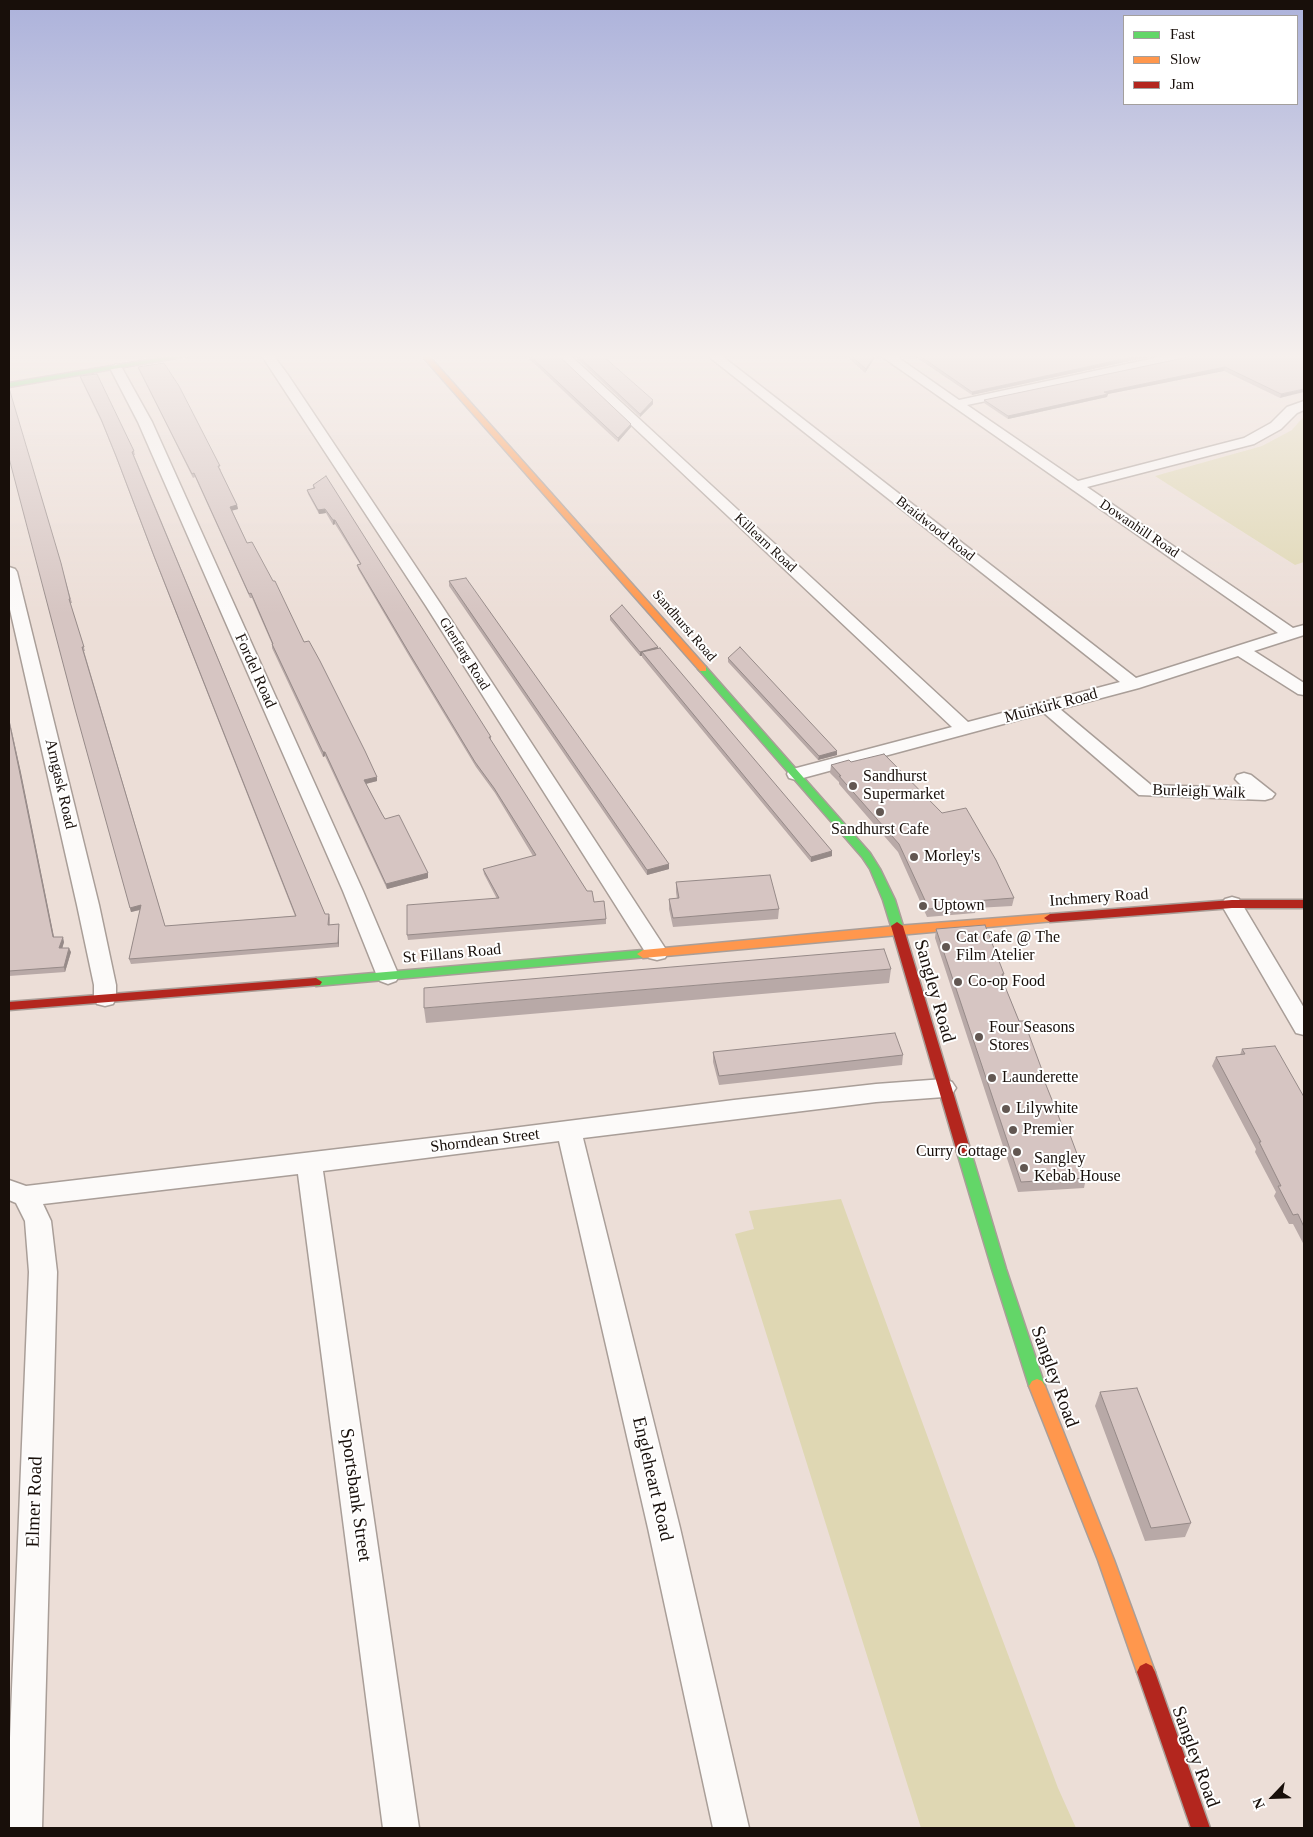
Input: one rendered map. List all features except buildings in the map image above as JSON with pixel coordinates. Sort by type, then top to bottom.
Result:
[{"type":"street","name":"Fordel Road","points":[[154,442],[354,891],[388,976]]},
{"type":"street","name":"Glenfarg Road","points":[[326,442],[657,953]]},
{"type":"street","name":"Sandhurst Road","points":[[501,442],[796,774],[871,862],[888,900],[897,930]]},
{"type":"street","name":"Killearn Road","points":[[656,442],[965,729]]},
{"type":"street","name":"Braidwood Road","points":[[824,442],[1133,684]]},
{"type":"street","name":"Dowanhill Road","points":[[1011,442],[1298,632]]},
{"type":"street","points":[[1076,486],[1249,442]]},
{"type":"street","name":"Arngask Road","points":[[9,572],[88,905],[106,992],[105,998]]},
{"type":"street","name":"Muirkirk Road","points":[[796,774],[1133,684],[1298,632]]},
{"type":"street","points":[[1240,650],[1304,690]]},
{"type":"street","name":"Burleigh Walk","points":[[1047,707],[1146,791],[1266,794],[1244,779]]},
{"type":"street","points":[[1232,904],[1304,1027]]},
{"type":"street","name":"Inchmery Road","points":[[897,930],[1232,904],[1304,904]]},
{"type":"street","name":"St Fillans Road","points":[[9,1006],[657,953],[897,930]]},
{"type":"street","name":"Sangley Road","points":[[897,930],[999,1269],[1041,1397],[1106,1560],[1201,1828]]},
{"type":"street","name":"Shorndean Street","points":[[17,1193],[309,1162],[876,1093],[944,1088]]},
{"type":"street","name":"Engleheart Road","points":[[569,1131],[664,1528],[731,1828]]},
{"type":"street","name":"Sportsbank Street","points":[[309,1162],[401,1828]]},
{"type":"street","name":"Elmer Road","points":[[17,1193],[38,1222],[43,1272],[24,1828]]},
{"type":"shaded area","points":[[1270,442],[1304,442],[1304,562],[1295,565],[1155,476],[1262,446]]},
{"type":"shaded area","points":[[841,1199],[967,1545],[1058,1788],[1076,1828],[921,1828],[735,1234],[754,1229],[749,1211]]},
{"type":"traffic: fast","points":[[703,669],[866,855],[875,869],[889,900],[897,926]]},
{"type":"traffic: fast","points":[[316,982],[643,954]]},
{"type":"traffic: fast","points":[[964,1152],[1037,1386]]},
{"type":"traffic: slow","points":[[501,442],[703,669]]},
{"type":"traffic: slow","points":[[643,954],[897,930],[1050,918]]},
{"type":"traffic: slow","points":[[1037,1386],[1106,1560],[1146,1672]]},
{"type":"traffic: jam","points":[[1050,918],[1232,904],[1304,904]]},
{"type":"traffic: jam","points":[[897,926],[964,1152]]},
{"type":"traffic: jam","points":[[9,1006],[316,982]]},
{"type":"traffic: jam","points":[[1146,1672],[1201,1828]]},
{"type":"place","name":"Sandhurst Supermarket","points":[[853,786]]},
{"type":"place","name":"Sandhurst Cafe","points":[[880,812]]},
{"type":"place","name":"Morley's","points":[[914,857]]},
{"type":"place","name":"Uptown","points":[[923,906]]},
{"type":"place","name":"Cat Cafe @ The Film Atelier","points":[[946,947]]},
{"type":"place","name":"Co-op Food","points":[[958,982]]},
{"type":"place","name":"Four Seasons Stores","points":[[979,1037]]},
{"type":"place","name":"Launderette","points":[[992,1078]]},
{"type":"place","name":"Lilywhite","points":[[1006,1109]]},
{"type":"place","name":"Premier","points":[[1013,1130]]},
{"type":"place","name":"Curry Cottage","points":[[1017,1152]]},
{"type":"place","name":"Sangley Kebab House","points":[[1024,1168]]}]
